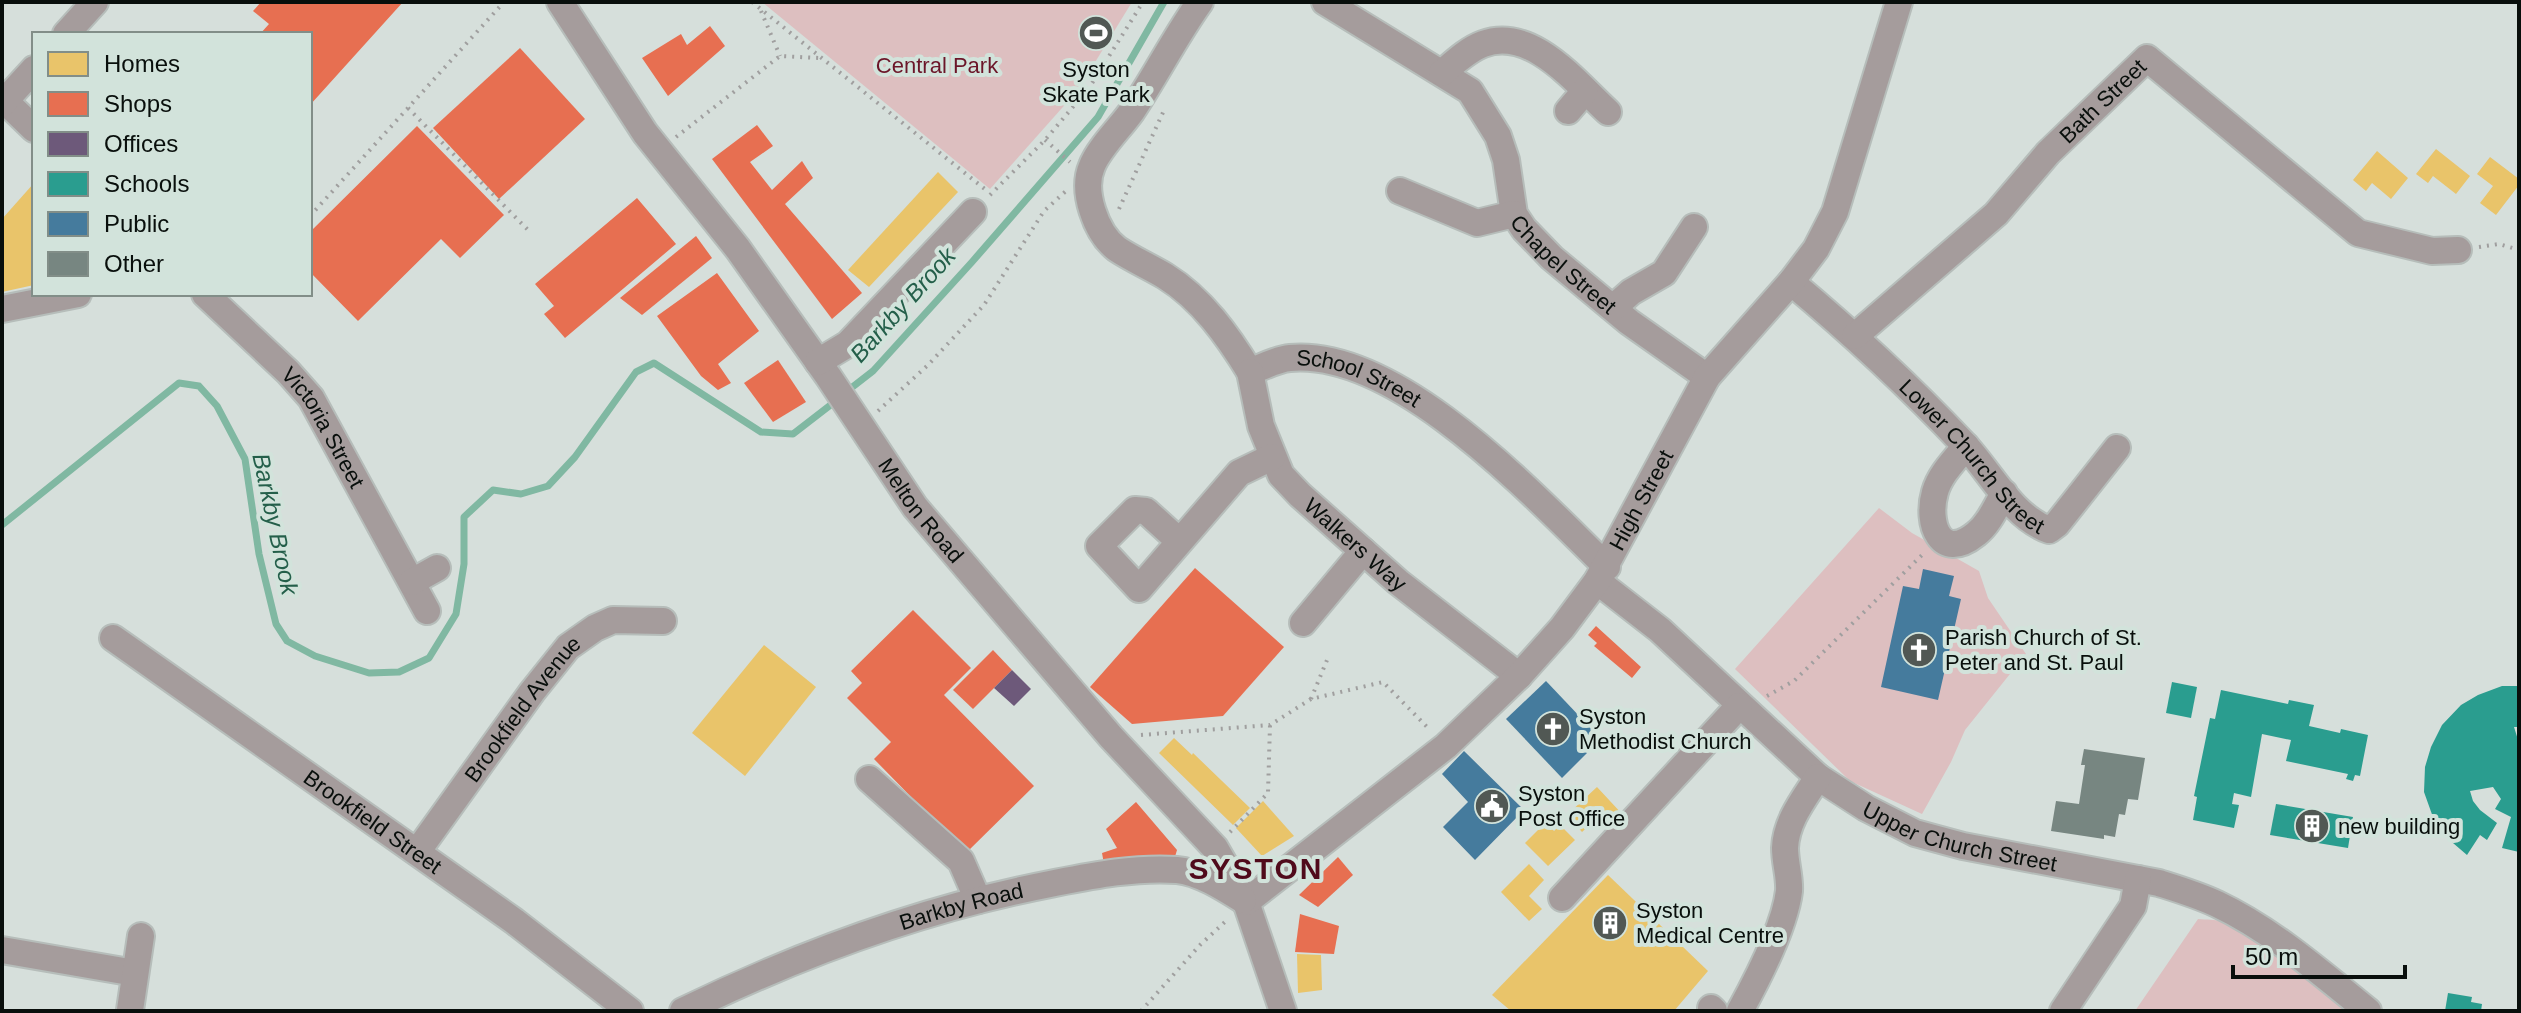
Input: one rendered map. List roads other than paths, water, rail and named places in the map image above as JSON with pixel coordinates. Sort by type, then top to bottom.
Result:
[{"type":"street","points":[[68,32],[95,2]]},
{"type":"street","name":"Melton Road","points":[[560,2],[659,150],[738,249],[915,507],[1111,737],[1215,848],[1246,902],[1283,1011]]},
{"type":"street","points":[[1200,2],[1132,110],[1087,170],[1088,194],[1105,238],[1117,249],[1168,278],[1200,303],[1234,345],[1250,372]]},
{"type":"street","name":"Chapel Street","points":[[1325,2],[1470,91],[1498,136],[1506,160],[1514,214],[1524,229],[1552,258],[1613,308],[1707,377]]},
{"type":"street","name":"High Street","points":[[1246,902],[1446,746],[1519,676],[1562,628],[1602,574],[1707,377],[1816,249],[1835,212],[1899,2]]},
{"type":"street","points":[[1442,73],[1473,48],[1505,39],[1554,49],[1576,101],[1608,112]]},
{"type":"street","name":"Bath Street","points":[[1855,336],[1996,214],[2048,153],[2147,58],[2358,233],[2432,251],[2458,250]]},
{"type":"street","points":[[32,71],[4,102],[32,127]]},
{"type":"street","points":[[1400,191],[1477,223],[1514,214]]},
{"type":"street","points":[[823,369],[975,210]]},
{"type":"street","points":[[1613,308],[1631,292],[1664,273],[1694,227]]},
{"type":"street","name":"Lower Church Street","points":[[1791,282],[1855,336],[1966,446],[2004,493],[2037,525],[2049,530],[2057,524],[2117,448]]},
{"type":"street","points":[[2,309],[68,296]]},
{"type":"street","name":"Victoria Street","points":[[207,296],[288,372],[311,398],[427,611]]},
{"type":"street","name":"School Street","points":[[1250,372],[1288,358],[1321,359],[1357,367],[1403,390],[1447,421],[1527,489],[1602,574]]},
{"type":"street","name":"Walkers Way","points":[[1250,372],[1261,426],[1281,475],[1398,582],[1519,676]]},
{"type":"street","points":[[1966,446],[1941,476],[1934,493],[1933,526],[1939,538],[1950,544],[1961,544],[1985,525],[2004,493]]},
{"type":"street","points":[[1179,541],[1239,473],[1272,457]]},
{"type":"street","points":[[1303,623],[1363,551]]},
{"type":"street","points":[[412,582],[437,568]]},
{"type":"street","name":"Upper Church Street","points":[[1602,574],[1818,777],[1866,808],[1915,833],[1963,846],[2138,879],[2190,892],[2243,918],[2368,1011]]},
{"type":"street","name":"Brookfield Avenue","points":[[417,852],[568,647],[595,628],[613,620],[663,621]]},
{"type":"street","name":"Brookfield Street","points":[[113,638],[514,921],[630,1011]]},
{"type":"street","points":[[1562,898],[1616,843],[1739,706]]},
{"type":"street","points":[[1740,1011],[1782,921],[1789,890],[1785,850],[1787,834],[1793,817],[1818,777]]},
{"type":"street","points":[[869,779],[961,861],[978,900]]},
{"type":"street","name":"Barkby Road","points":[[683,1011],[812,952],[910,919],[978,900],[1107,873],[1180,870],[1220,886],[1246,902]]},
{"type":"street","points":[[2063,1011],[2133,906],[2138,879]]},
{"type":"street","points":[[130,1010],[141,936]]},
{"type":"street","points":[[2,950],[135,973]]},
{"type":"waterway","name":"Barkby Brook","points":[[846,392],[873,371],[1098,117],[1164,2]]},
{"type":"waterway","name":"Barkby Brook","points":[[2,525],[179,383],[199,386],[217,406],[245,459],[259,554],[276,624],[287,641],[315,656],[369,673],[399,672],[429,658],[456,614],[464,564],[464,517],[493,490],[521,494],[548,486],[575,457],[636,372],[654,363],[761,432],[793,434],[837,400]]},
{"type":"place","name":"Syston Skate Park","points":[[1096,33]]},
{"type":"place","name":"Parish Church of St. Peter and St. Paul","points":[[1919,650]]},
{"type":"place","name":"Syston Methodist Church","points":[[1553,729]]},
{"type":"place","name":"Syston Post Office","points":[[1492,806]]},
{"type":"place","name":"new building","points":[[2312,826]]},
{"type":"place","name":"Syston Medical Centre","points":[[1610,923]]},
{"type":"district","name":"SYSTON","points":[[1256,869]]},
{"type":"park label","name":"Central Park","points":[[937,65]]}]
